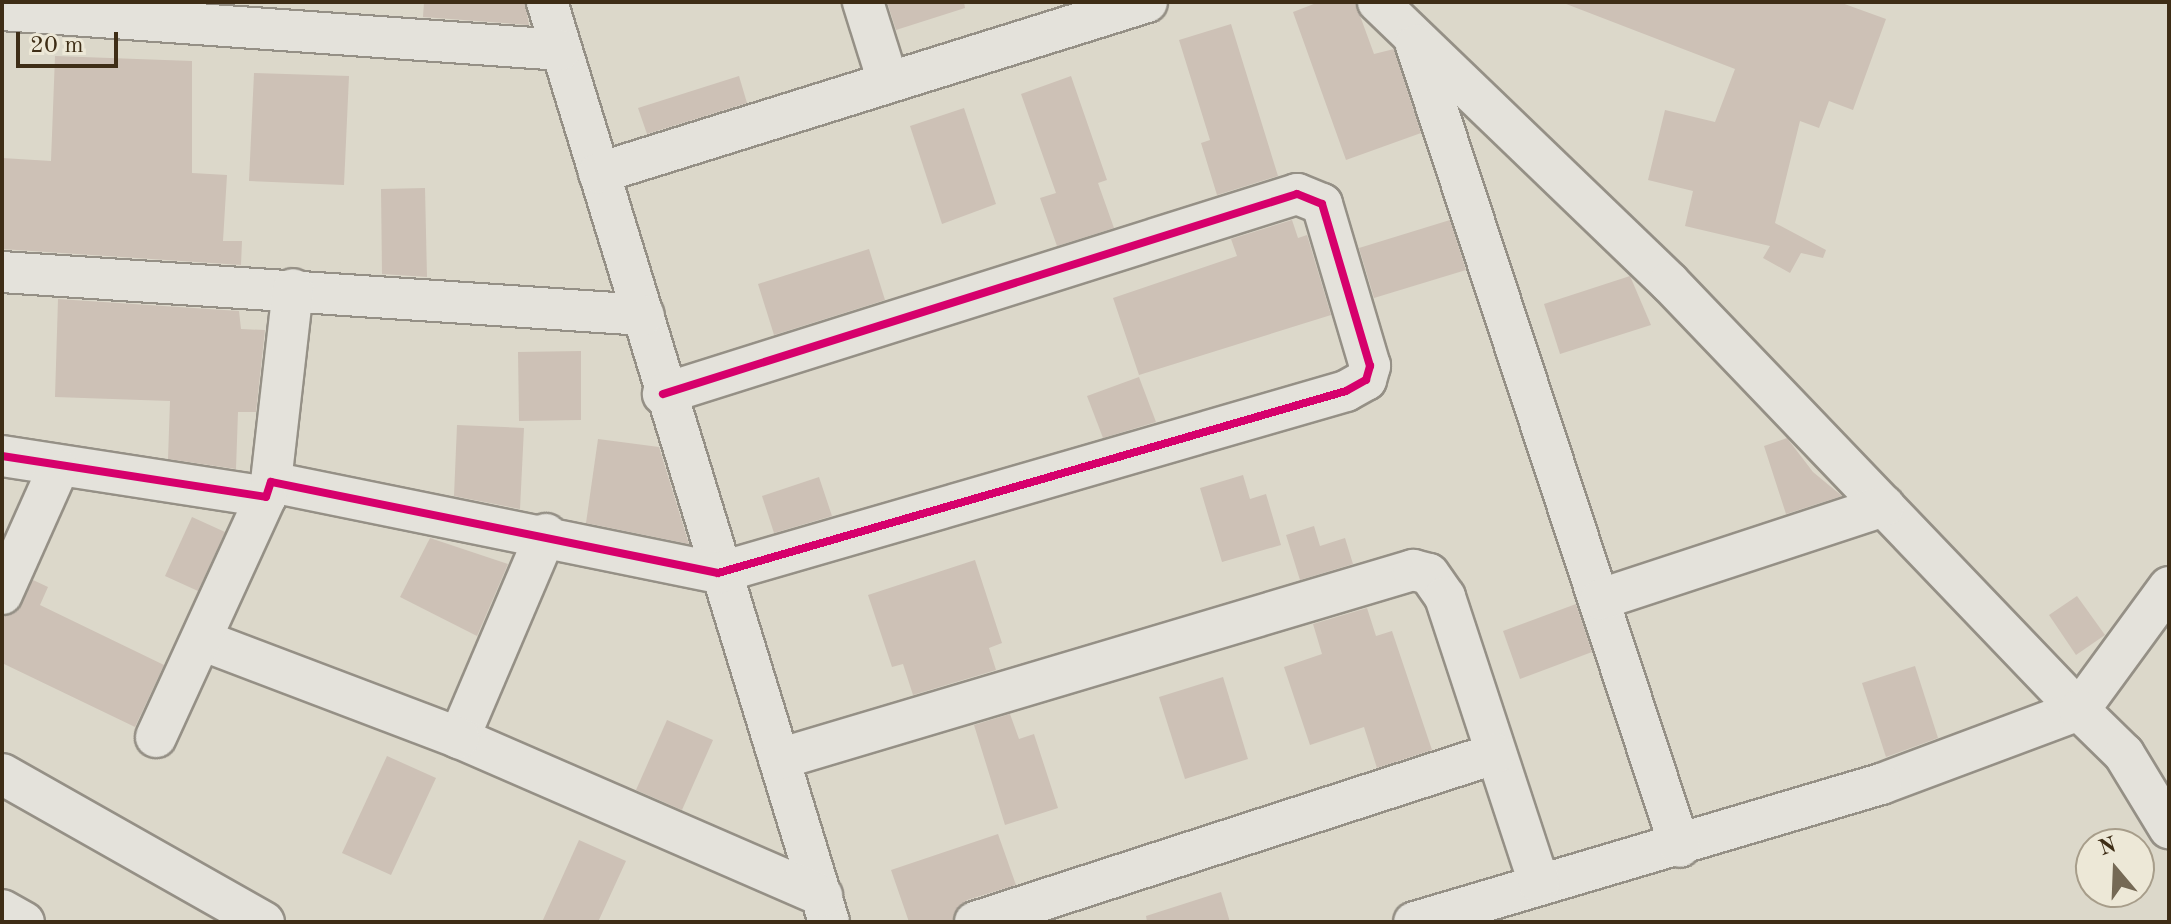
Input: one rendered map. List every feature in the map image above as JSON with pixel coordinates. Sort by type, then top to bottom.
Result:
[{"type":"street","points":[[547,2],[644,315],[663,394],[718,573],[826,909]]},
{"type":"street","points":[[863,2],[887,78]]},
{"type":"street","points":[[599,173],[887,78],[1147,2]]},
{"type":"street","points":[[1378,2],[1669,282],[2124,754],[2169,828]]},
{"type":"street","points":[[2,10],[561,50]]},
{"type":"street","points":[[1413,38],[1601,599],[1680,847]]},
{"type":"street","points":[[2,456],[58,469],[269,490],[546,534],[718,573],[1361,385],[1370,366],[1348,281],[1322,204],[1297,194],[663,394]]},
{"type":"street","points":[[2,272],[293,289],[644,315]]},
{"type":"street","points":[[156,737],[204,641],[269,490],[293,289]]},
{"type":"street","points":[[2,594],[58,469]]},
{"type":"street","points":[[1601,599],[1884,506]]},
{"type":"street","points":[[459,738],[546,534]]},
{"type":"street","points":[[779,759],[1413,570],[1429,574],[1445,597],[1494,754],[1539,883]]},
{"type":"street","points":[[1414,922],[1539,883],[1680,847],[1881,784],[2079,710],[2169,587]]},
{"type":"street","points":[[204,641],[459,738],[826,909]]},
{"type":"street","points":[[975,922],[1494,754]]},
{"type":"street","points":[[2,774],[264,922]]},
{"type":"street","points":[[2,910],[24,922]]},
{"type":"building","points":[[424,2],[525,2],[529,25],[423,17]]},
{"type":"building","points":[[887,2],[964,2],[965,8],[896,30]]},
{"type":"building","points":[[1319,2],[1355,2],[1374,54],[1394,49],[1421,133],[1346,160],[1293,12]]},
{"type":"building","points":[[1561,2],[1839,2],[1886,19],[1853,110],[1829,101],[1819,128],[1800,121],[1775,223],[1826,250],[1823,258],[1801,253],[1790,273],[1763,258],[1770,246],[1685,226],[1693,191],[1648,180],[1665,110],[1715,122],[1735,69]]},
{"type":"building","points":[[1231,24],[1278,176],[1217,195],[1201,143],[1210,140],[1179,40]]},
{"type":"building","points":[[55,56],[192,61],[192,173],[227,175],[223,241],[242,241],[241,265],[2,249],[2,158],[51,161]]},
{"type":"building","points":[[254,73],[349,76],[344,185],[249,181]]},
{"type":"building","points":[[739,76],[747,103],[647,134],[638,108]]},
{"type":"building","points":[[1071,76],[1107,180],[1098,183],[1114,228],[1057,246],[1040,198],[1056,193],[1021,94]]},
{"type":"building","points":[[964,108],[996,204],[942,224],[910,126]]},
{"type":"building","points":[[425,188],[427,277],[382,274],[381,189]]},
{"type":"building","points":[[1292,220],[1298,238],[1307,235],[1331,315],[1139,375],[1113,298],[1237,256],[1231,239]]},
{"type":"building","points":[[1450,220],[1466,270],[1374,298],[1359,248]]},
{"type":"building","points":[[869,249],[885,300],[774,335],[758,284]]},
{"type":"building","points":[[1630,276],[1651,325],[1560,354],[1544,304]]},
{"type":"building","points":[[58,299],[239,311],[241,329],[265,330],[256,412],[238,412],[236,469],[168,459],[170,401],[55,397]]},
{"type":"building","points":[[581,351],[581,420],[519,421],[518,352]]},
{"type":"building","points":[[1139,377],[1156,422],[1103,438],[1087,396]]},
{"type":"building","points":[[457,425],[524,428],[520,509],[454,496]]},
{"type":"building","points":[[1787,438],[1813,472],[1842,496],[1786,514],[1764,446]]},
{"type":"building","points":[[598,439],[659,447],[689,544],[586,523]]},
{"type":"building","points":[[1243,475],[1250,499],[1266,494],[1281,545],[1222,562],[1200,488]]},
{"type":"building","points":[[819,477],[832,516],[774,533],[762,496]]},
{"type":"building","points":[[192,517],[225,532],[198,591],[165,576]]},
{"type":"building","points":[[1314,526],[1320,546],[1345,538],[1353,564],[1300,580],[1286,535]]},
{"type":"building","points":[[430,538],[508,564],[477,636],[400,597]]},
{"type":"building","points":[[975,560],[1002,643],[989,648],[996,670],[913,695],[903,664],[892,667],[868,595]]},
{"type":"building","points":[[33,580],[48,587],[40,605],[164,665],[135,727],[2,663],[2,617],[16,612]]},
{"type":"building","points":[[2077,596],[2105,635],[2076,655],[2049,615]]},
{"type":"building","points":[[1576,604],[1592,652],[1520,679],[1503,631]]},
{"type":"building","points":[[1367,608],[1376,636],[1392,631],[1432,750],[1377,768],[1364,727],[1310,745],[1284,667],[1322,654],[1313,624]]},
{"type":"building","points":[[1915,666],[1938,738],[1886,757],[1862,683]]},
{"type":"building","points":[[1223,677],[1248,759],[1185,779],[1159,697]]},
{"type":"building","points":[[1010,714],[1019,739],[1034,734],[1058,808],[1005,825],[974,725]]},
{"type":"building","points":[[667,720],[713,740],[682,810],[636,790]]},
{"type":"building","points":[[387,756],[436,778],[391,875],[342,853]]},
{"type":"building","points":[[998,834],[1016,885],[967,900],[953,922],[909,922],[891,870]]},
{"type":"building","points":[[579,840],[626,861],[598,922],[542,922]]},
{"type":"building","points":[[1221,892],[1230,922],[1147,922],[1146,916]]},
{"type":"cycle path","points":[[2,456],[266,497],[271,482],[718,573],[1346,391],[1366,380],[1370,366],[1322,204],[1297,194],[663,394]]}]
